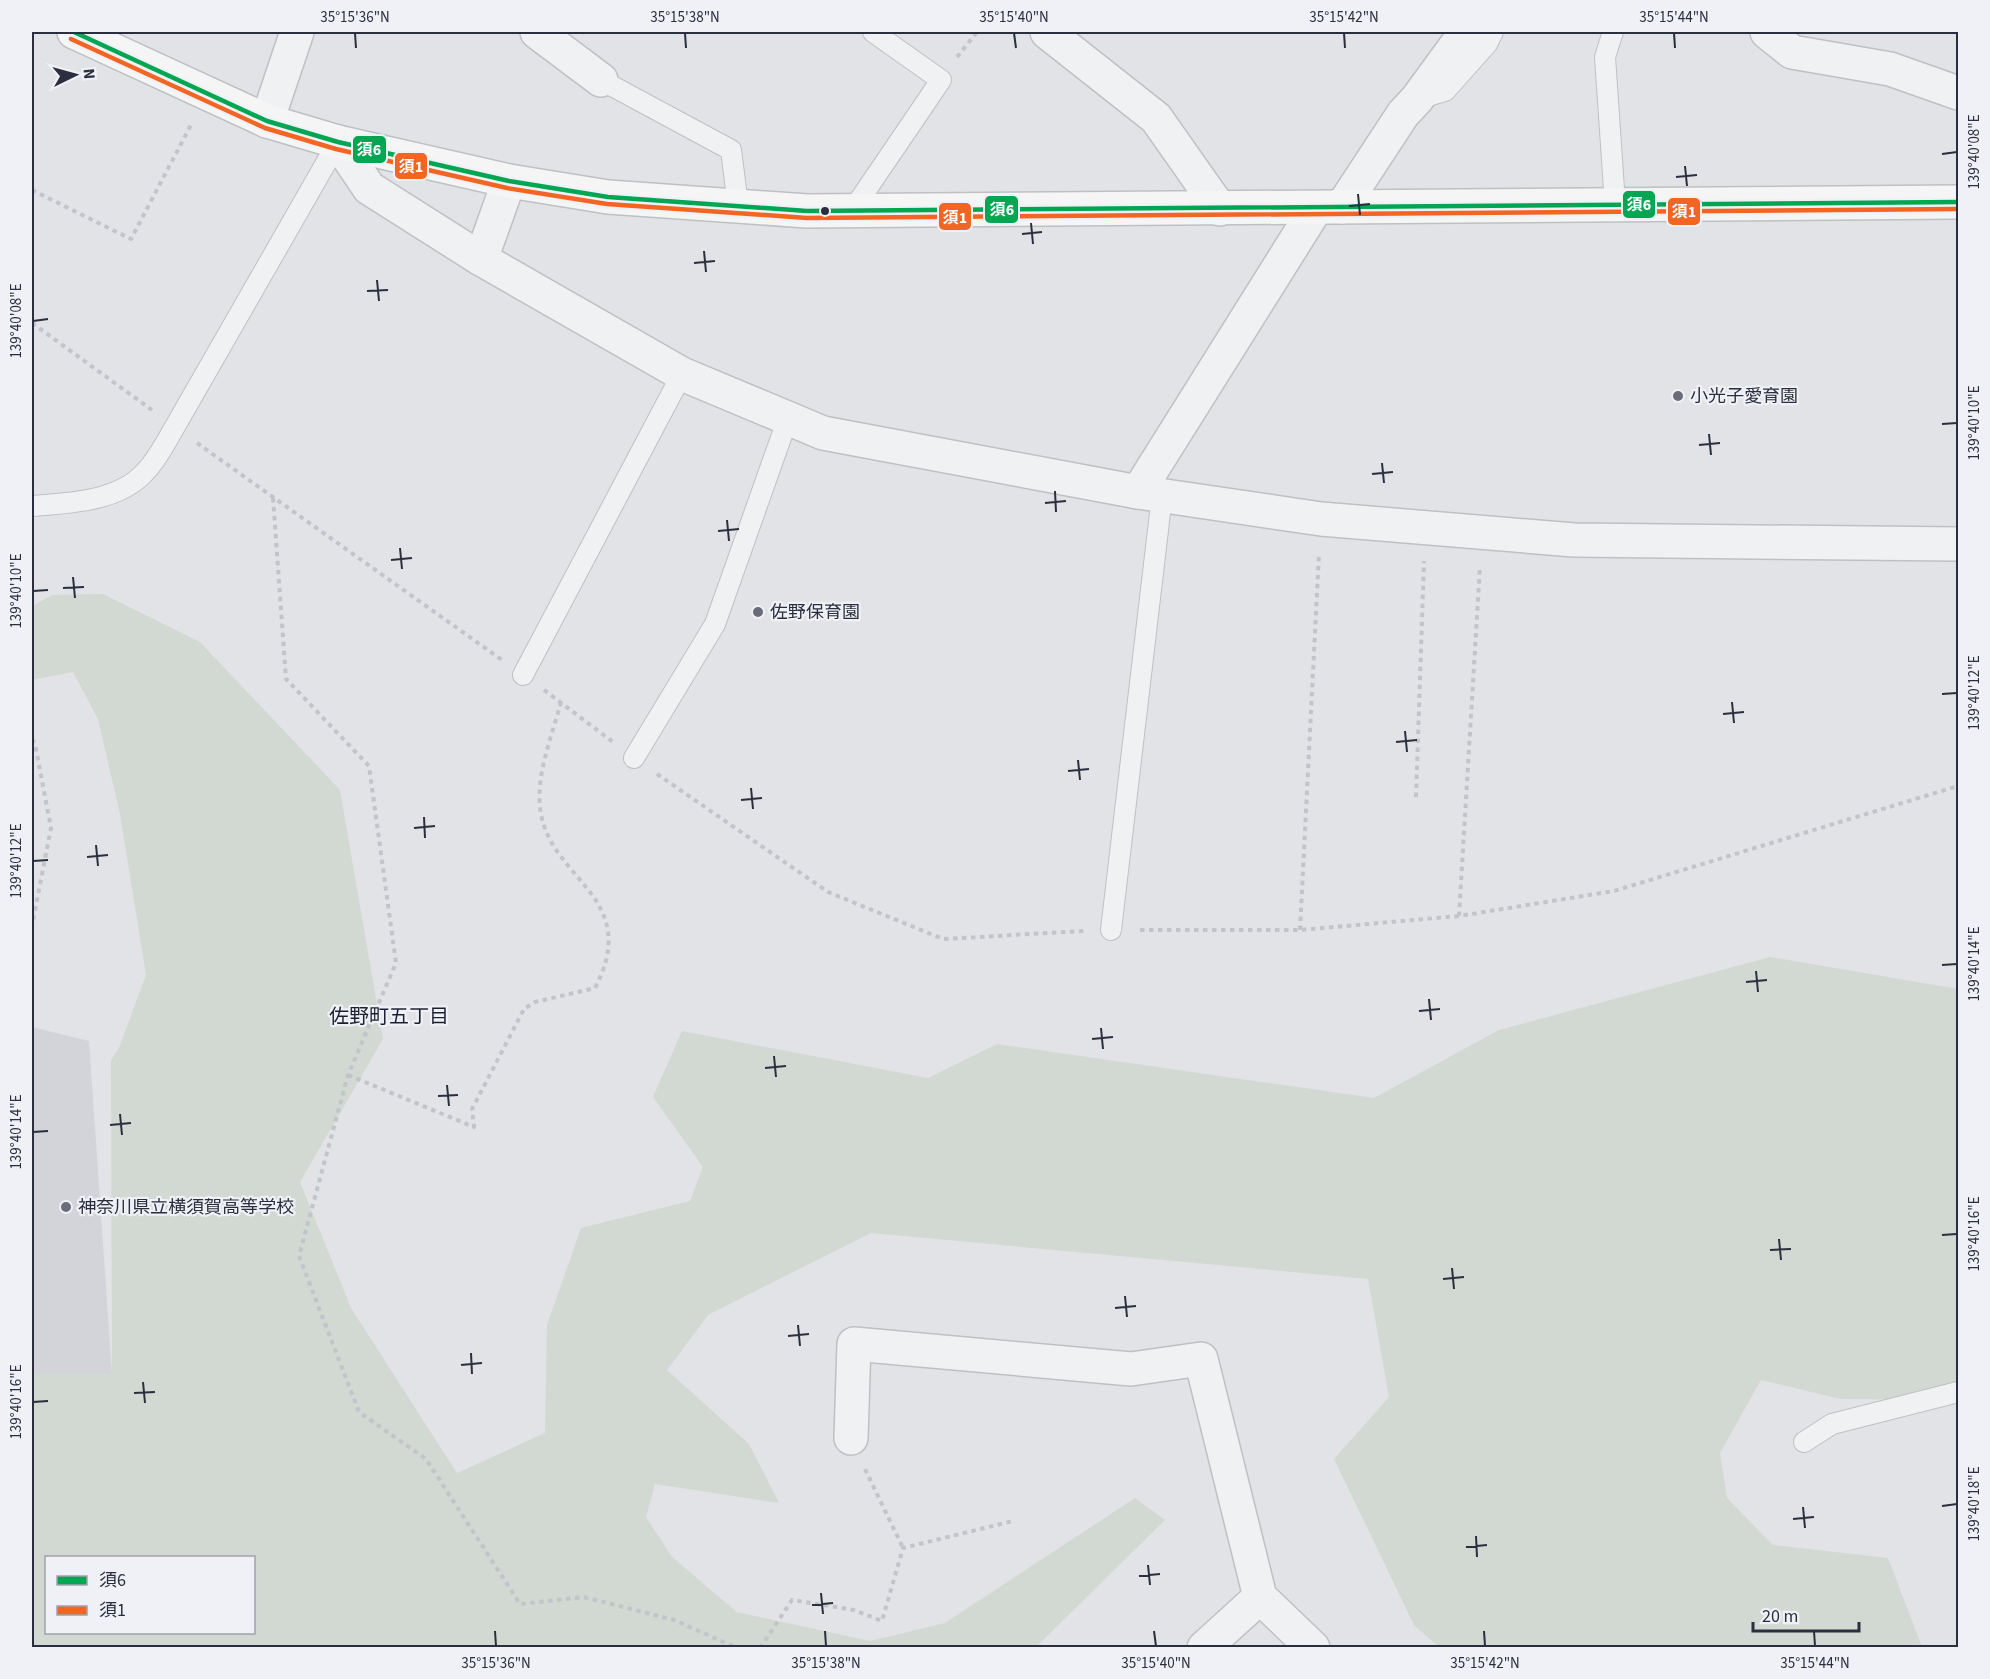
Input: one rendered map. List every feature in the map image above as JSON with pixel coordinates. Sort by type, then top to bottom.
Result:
[{"type":"main road","points":[[74,32],[267,121],[338,142],[509,181],[608,197],[738,204],[807,211],[1959,202]]},
{"type":"street","points":[[267,121],[297,32]]},
{"type":"street","points":[[537,32],[601,80]]},
{"type":"street","points":[[1047,32],[1156,118],[1220,209]]},
{"type":"street","points":[[1150,494],[1329,208],[1417,99],[1466,32]]},
{"type":"street","points":[[1767,32],[1792,52],[1890,69],[1959,93]]},
{"type":"street","points":[[338,142],[369,188],[481,259],[682,374],[823,433],[1150,494],[1321,519],[1574,540],[1959,544]]},
{"type":"street","points":[[481,259],[509,181]]},
{"type":"street","points":[[851,1438],[854,1344],[1131,1369],[1201,1359],[1260,1597],[1313,1647]]},
{"type":"street","points":[[1204,1647],[1260,1597]]},
{"type":"lane","points":[[852,211],[941,80],[873,32]]},
{"type":"lane","points":[[1417,99],[1445,91],[1487,44],[1493,32]]},
{"type":"lane","points":[[1613,32],[1605,57],[1615,204]]},
{"type":"lane","points":[[601,80],[731,150],[738,204]]},
{"type":"lane","points":[[32,506],[90,499],[120,489],[144,473],[169,437],[173,426],[338,142]]},
{"type":"lane","points":[[523,675],[682,374]]},
{"type":"lane","points":[[634,758],[715,624],[788,418]]},
{"type":"lane","points":[[1111,930],[1150,494]]},
{"type":"lane","points":[[1804,1442],[1832,1424],[1959,1392]]},
{"type":"path","points":[[32,190],[131,239],[207,93]]},
{"type":"path","points":[[32,323],[561,702],[634,758],[828,892],[944,939],[1111,930],[1300,930],[1459,916],[1614,891],[1959,786]]},
{"type":"path","points":[[273,497],[286,679],[369,766],[396,963],[348,1075],[299,1256],[359,1412],[426,1459],[520,1604],[584,1597],[674,1620],[737,1647]]},
{"type":"path","points":[[1300,930],[1321,519]]},
{"type":"path","points":[[1416,797],[1425,527]]},
{"type":"path","points":[[1459,916],[1482,532]]},
{"type":"path","points":[[348,1075],[474,1127],[472,1109],[524,1009],[536,1002],[595,987],[605,968],[608,944],[605,918],[593,893],[548,839],[540,812],[542,778],[561,702]]},
{"type":"path","points":[[32,739],[35,744],[51,828],[32,926]]},
{"type":"path","points":[[760,1647],[792,1600],[854,1610],[882,1622],[903,1548],[851,1438]]},
{"type":"path","points":[[903,1548],[1013,1521]]},
{"type":"shaded area","points":[[103,594],[200,642],[340,790],[383,1039],[300,1182],[351,1308],[457,1473],[545,1433],[547,1325],[581,1228],[690,1201],[703,1167],[653,1097],[682,1031],[928,1078],[997,1044],[1374,1098],[1499,1030],[1770,957],[1958,989],[1958,1400],[1840,1399],[1761,1380],[1720,1453],[1727,1498],[1773,1545],[1888,1558],[1922,1647],[1439,1647],[1414,1625],[1334,1459],[1389,1397],[1368,1279],[871,1233],[708,1315],[667,1370],[749,1444],[779,1503],[655,1484],[646,1517],[672,1557],[737,1612],[870,1641],[945,1623],[1135,1498],[1165,1520],[1036,1647],[32,1647],[32,1373],[112,1374],[111,1060],[119,1048],[146,975],[120,814],[98,719],[73,672],[32,680],[32,606],[52,595]]},
{"type":"shaded area","name":"神奈川県立横須賀高等学校","points":[[32,1027],[89,1041],[112,1374],[32,1449]]},
{"type":"transit line","name":"須6","points":[[74,32],[267,121],[338,142],[509,181],[608,197],[807,211],[1958,202]]},
{"type":"transit line","name":"須1","points":[[71,39],[265,128],[336,149],[507,188],[607,204],[807,218],[1958,209]]},
{"type":"place","name":"小光子愛育園","points":[[1678,396]]},
{"type":"place","name":"佐野保育園","points":[[758,612]]},
{"type":"place","name":"神奈川県立横須賀高等学校","points":[[66,1207]]},
{"type":"district","name":"佐野町五丁目","points":[[389,1017]]}]
